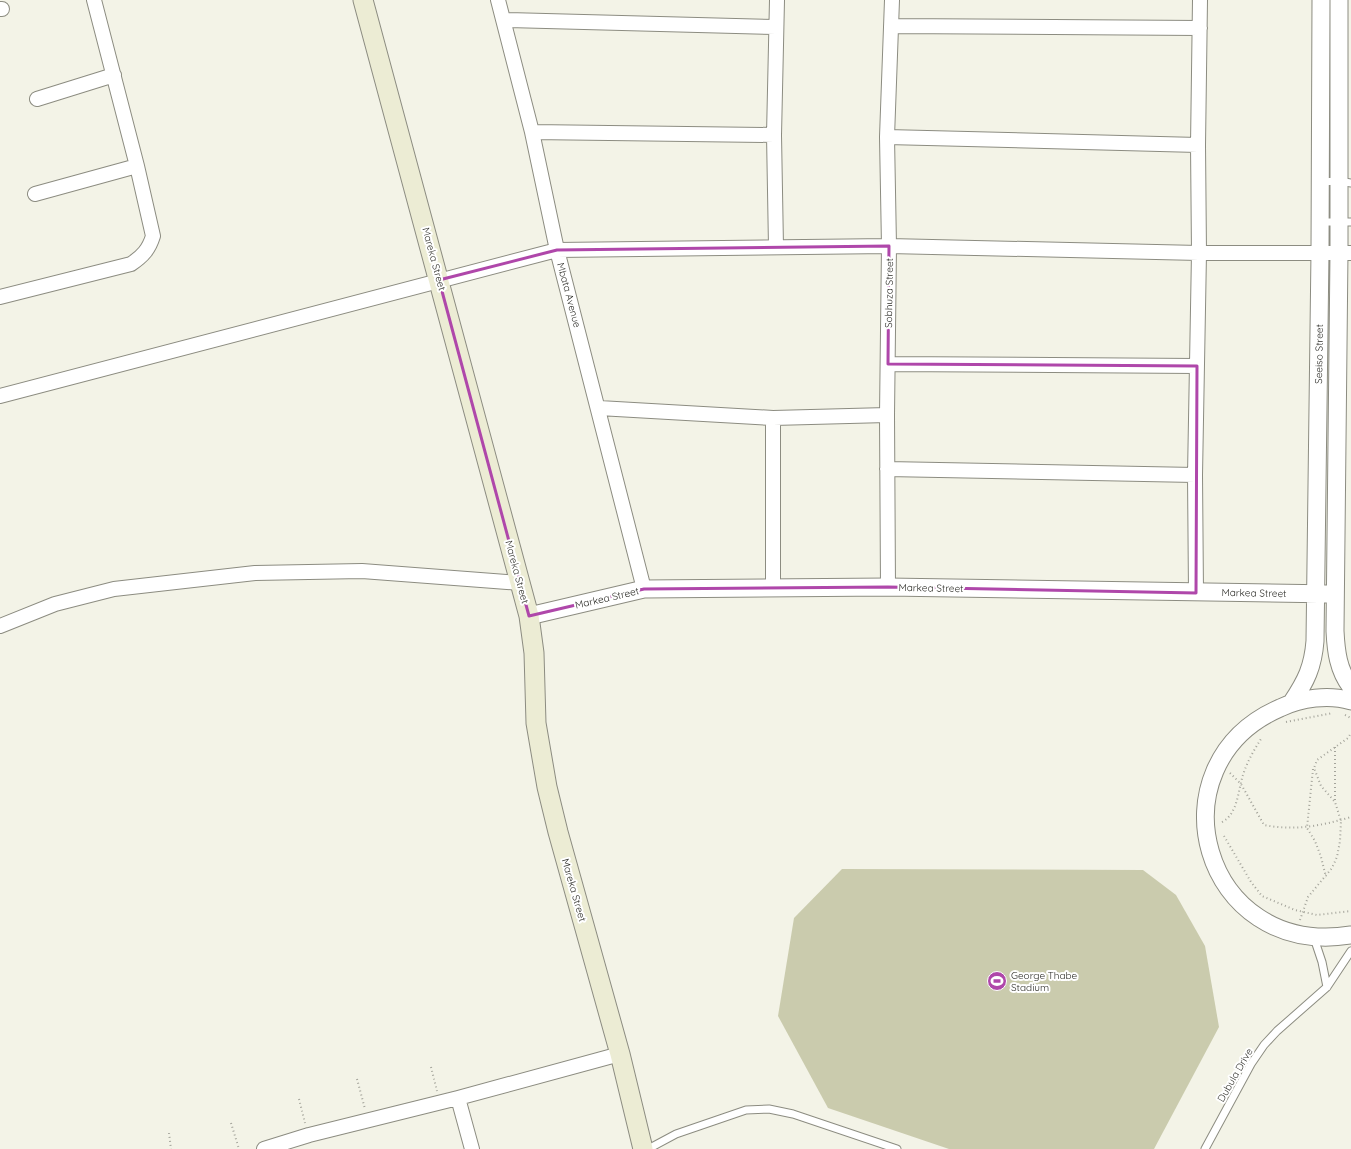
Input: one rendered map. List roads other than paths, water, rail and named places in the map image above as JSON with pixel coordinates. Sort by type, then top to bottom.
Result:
[{"type":"main road","name":"Mareka Street","points":[[363,0],[529,616],[534,653],[536,723],[547,787],[558,832],[620,1054],[643,1149]]},
{"type":"street","points":[[0,296],[131,264],[141,257],[147,250],[153,236],[137,166],[94,0]]},
{"type":"street","name":"Mbata Avenue","points":[[498,0],[532,132],[557,250],[599,408],[644,590]]},
{"type":"street","points":[[776,247],[774,134],[777,0]]},
{"type":"street","name":"Sobhuza Street","points":[[888,587],[888,469],[886,415],[889,246],[887,137],[892,0]]},
{"type":"street","points":[[1196,593],[1195,475],[1199,253],[1198,145],[1200,0]]},
{"type":"street","name":"Seeiso Street","points":[[1292,702],[1306,680],[1313,661],[1317,594],[1321,0]]},
{"type":"street","name":"Seeiso Street","points":[[1339,0],[1345,38],[1345,252],[1335,594],[1337,658],[1343,676],[1351,687]]},
{"type":"street","points":[[504,20],[776,27]]},
{"type":"street","points":[[891,26],[1200,28]]},
{"type":"street","points":[[1320,38],[1345,38]]},
{"type":"street","points":[[37,99],[114,75]]},
{"type":"street","points":[[532,132],[774,134]]},
{"type":"street","points":[[887,137],[1198,145]]},
{"type":"street","points":[[35,194],[137,166]]},
{"type":"street","points":[[0,396],[557,250],[889,246],[1199,253],[1345,252]]},
{"type":"street","points":[[888,364],[1197,366]]},
{"type":"street","points":[[599,408],[773,418],[886,415]]},
{"type":"street","points":[[773,418],[773,589]]},
{"type":"street","points":[[888,469],[1195,475]]},
{"type":"street","points":[[0,626],[55,604],[114,589],[255,574],[362,571],[520,583]]},
{"type":"street","name":"Markea Street","points":[[529,616],[644,590],[888,587],[1335,594]]},
{"type":"street","points":[[1351,700],[1319,698],[1292,702],[1262,715],[1256,720],[1238,736],[1219,762],[1208,792],[1205,824],[1208,846],[1215,867],[1226,886],[1257,918],[1277,928],[1306,937],[1331,938],[1351,935]]},
{"type":"street","points":[[264,1149],[304,1141],[368,1120],[458,1098],[620,1054]]},
{"type":"street","points":[[458,1098],[472,1149]]},
{"type":"lane","points":[[1320,182],[1345,182]]},
{"type":"lane","points":[[1320,222],[1345,222]]},
{"type":"lane","points":[[1306,937],[1322,962],[1327,987]]},
{"type":"lane","name":"Dubula Drive","points":[[1205,1149],[1251,1064],[1264,1045],[1277,1031],[1327,987],[1351,951]]},
{"type":"lane","points":[[648,1149],[676,1134],[746,1110],[768,1109],[793,1114],[897,1149]]},
{"type":"place","name":"George Thabe Stadium","points":[[997,981]]}]
